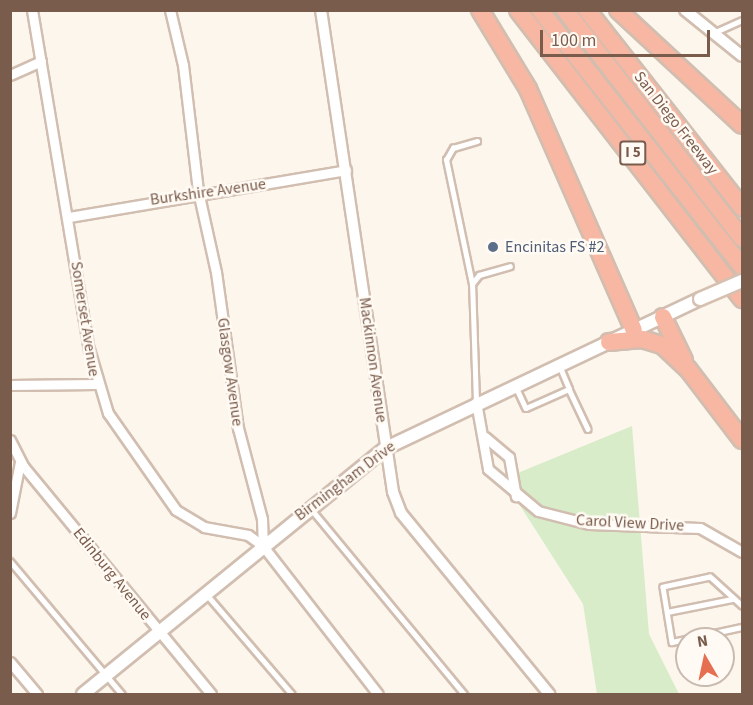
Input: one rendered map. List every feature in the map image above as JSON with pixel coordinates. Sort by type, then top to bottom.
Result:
[{"type":"highway","points":[[480,10],[528,89],[634,330]]},
{"type":"highway","name":"I 5","points":[[518,10],[742,299]]},
{"type":"highway","points":[[540,10],[742,267]]},
{"type":"highway","points":[[565,10],[742,238]]},
{"type":"highway","name":"San Diego Freeway","points":[[587,10],[742,208]]},
{"type":"highway","points":[[618,10],[742,125]]},
{"type":"highway","points":[[663,316],[688,369]]},
{"type":"highway","points":[[609,342],[642,339],[662,345],[688,369],[742,440]]},
{"type":"main road","name":"Birmingham Drive","points":[[83,694],[386,447],[476,402],[742,281]]},
{"type":"street","name":"Somerset Avenue","points":[[32,10],[96,384],[114,424],[176,510],[204,527],[248,535],[262,546]]},
{"type":"street","name":"Glasgow Avenue","points":[[170,10],[183,65],[198,191],[216,272],[238,428],[262,519],[262,546]]},
{"type":"street","name":"Mackinnon Avenue","points":[[321,10],[386,447],[401,513],[549,694]]},
{"type":"street","points":[[685,10],[711,34],[742,56]]},
{"type":"street","points":[[10,75],[41,61]]},
{"type":"street","name":"Burkshire Avenue","points":[[69,217],[198,191],[346,170]]},
{"type":"street","points":[[10,385],[96,384]]},
{"type":"street","points":[[476,402],[485,437],[486,463],[494,477],[513,468]]},
{"type":"street","points":[[485,437],[501,447],[513,468],[516,496]]},
{"type":"street","name":"Edinburg Avenue","points":[[10,440],[158,631],[211,694]]},
{"type":"street","points":[[10,513],[17,451]]},
{"type":"street","name":"Carol View Drive","points":[[494,477],[538,511],[589,524],[700,528],[742,552]]},
{"type":"street","points":[[262,546],[378,694]]},
{"type":"street","points":[[10,662],[37,694]]},
{"type":"lane","points":[[711,34],[742,20]]},
{"type":"lane","points":[[476,402],[472,284],[446,160],[453,148],[477,141]]},
{"type":"lane","points":[[472,284],[479,275],[510,266]]},
{"type":"lane","points":[[559,364],[588,429]]},
{"type":"lane","points":[[515,384],[526,408],[569,389]]},
{"type":"lane","points":[[310,508],[464,694]]},
{"type":"lane","points":[[10,561],[122,694]]},
{"type":"lane","points":[[742,606],[710,577],[663,586],[672,642],[742,627]]},
{"type":"lane","points":[[206,593],[292,694]]},
{"type":"lane","points":[[667,612],[732,599]]},
{"type":"green space","points":[[632,426],[649,634],[679,694],[597,694],[583,604],[503,479]]},
{"type":"place","name":"Encinitas FS #2","points":[[493,247]]}]
